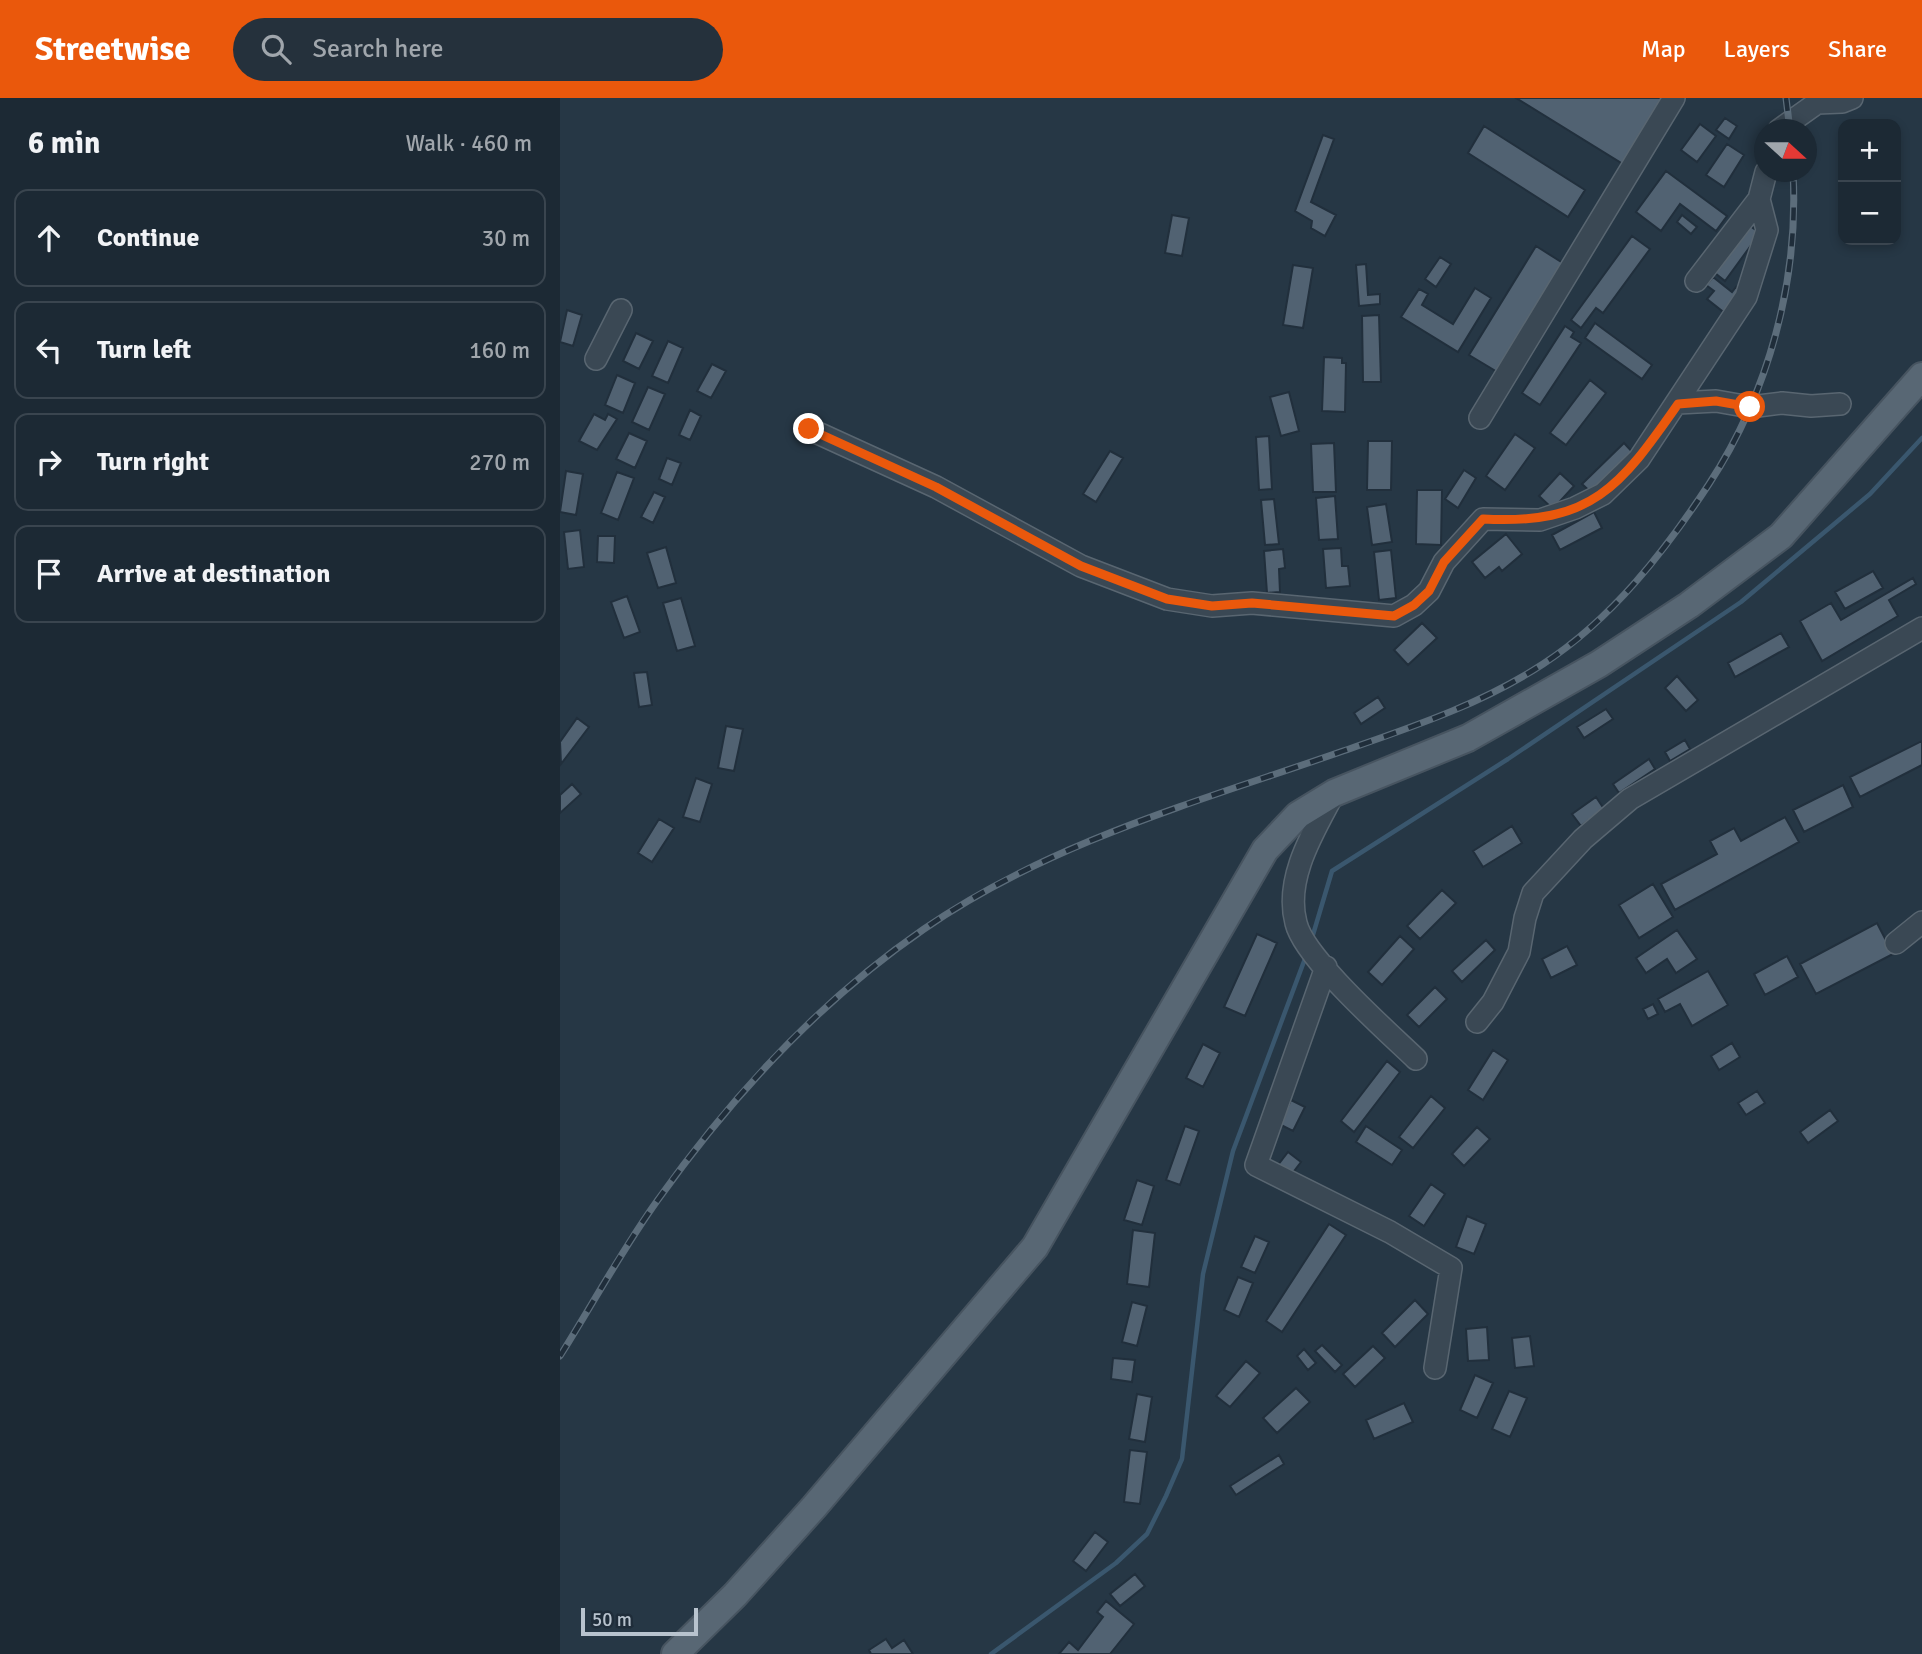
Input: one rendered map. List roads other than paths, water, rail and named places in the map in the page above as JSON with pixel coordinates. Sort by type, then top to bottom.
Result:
[{"type":"main road","points":[[675,1654],[735,1595],[814,1507],[1035,1247],[1265,850],[1298,815],[1334,793],[1468,738],[1600,664],[1689,605],[1781,536],[1922,376]]},
{"type":"street","points":[[1480,418],[1674,98]]},
{"type":"street","points":[[1794,119],[1817,103],[1842,102],[1852,98]]},
{"type":"street","points":[[1696,281],[1759,198],[1763,182]]},
{"type":"street","points":[[809,429],[936,487],[1081,566],[1167,599],[1212,606],[1252,603],[1394,616],[1414,605],[1429,591],[1444,562],[1483,519],[1540,520],[1574,508],[1603,494],[1639,459],[1678,404],[1746,297],[1767,230],[1759,198]]},
{"type":"street","points":[[596,359],[621,310]]},
{"type":"street","points":[[1678,404],[1716,401],[1750,407],[1782,403],[1811,406],[1840,404]]},
{"type":"street","points":[[1477,1022],[1493,1002],[1519,951],[1533,893],[1583,839],[1630,799],[1922,628]]},
{"type":"street","points":[[1334,793],[1311,836],[1298,870],[1294,900],[1296,925],[1325,967],[1416,1059]]},
{"type":"street","points":[[1896,943],[1922,922]]},
{"type":"street","points":[[1325,967],[1256,1165],[1390,1232],[1451,1268],[1435,1368]]},
{"type":"waterway","points":[[1312,938],[1332,871],[1508,759],[1741,602],[1870,494],[1922,438]]},
{"type":"waterway","points":[[991,1654],[1116,1563],[1147,1534],[1166,1496],[1182,1459],[1203,1274],[1233,1151],[1306,956]]},
{"type":"railway","points":[[1786,98],[1789,119]]},
{"type":"railway","points":[[560,1356],[657,1201],[685,1162],[746,1088],[812,1020],[885,957],[924,929],[972,898],[1023,872],[1127,826],[1395,733],[1471,703],[1543,664],[1592,626],[1635,582],[1674,534],[1709,484],[1748,412],[1764,373],[1785,294],[1794,213],[1793,182]]}]
